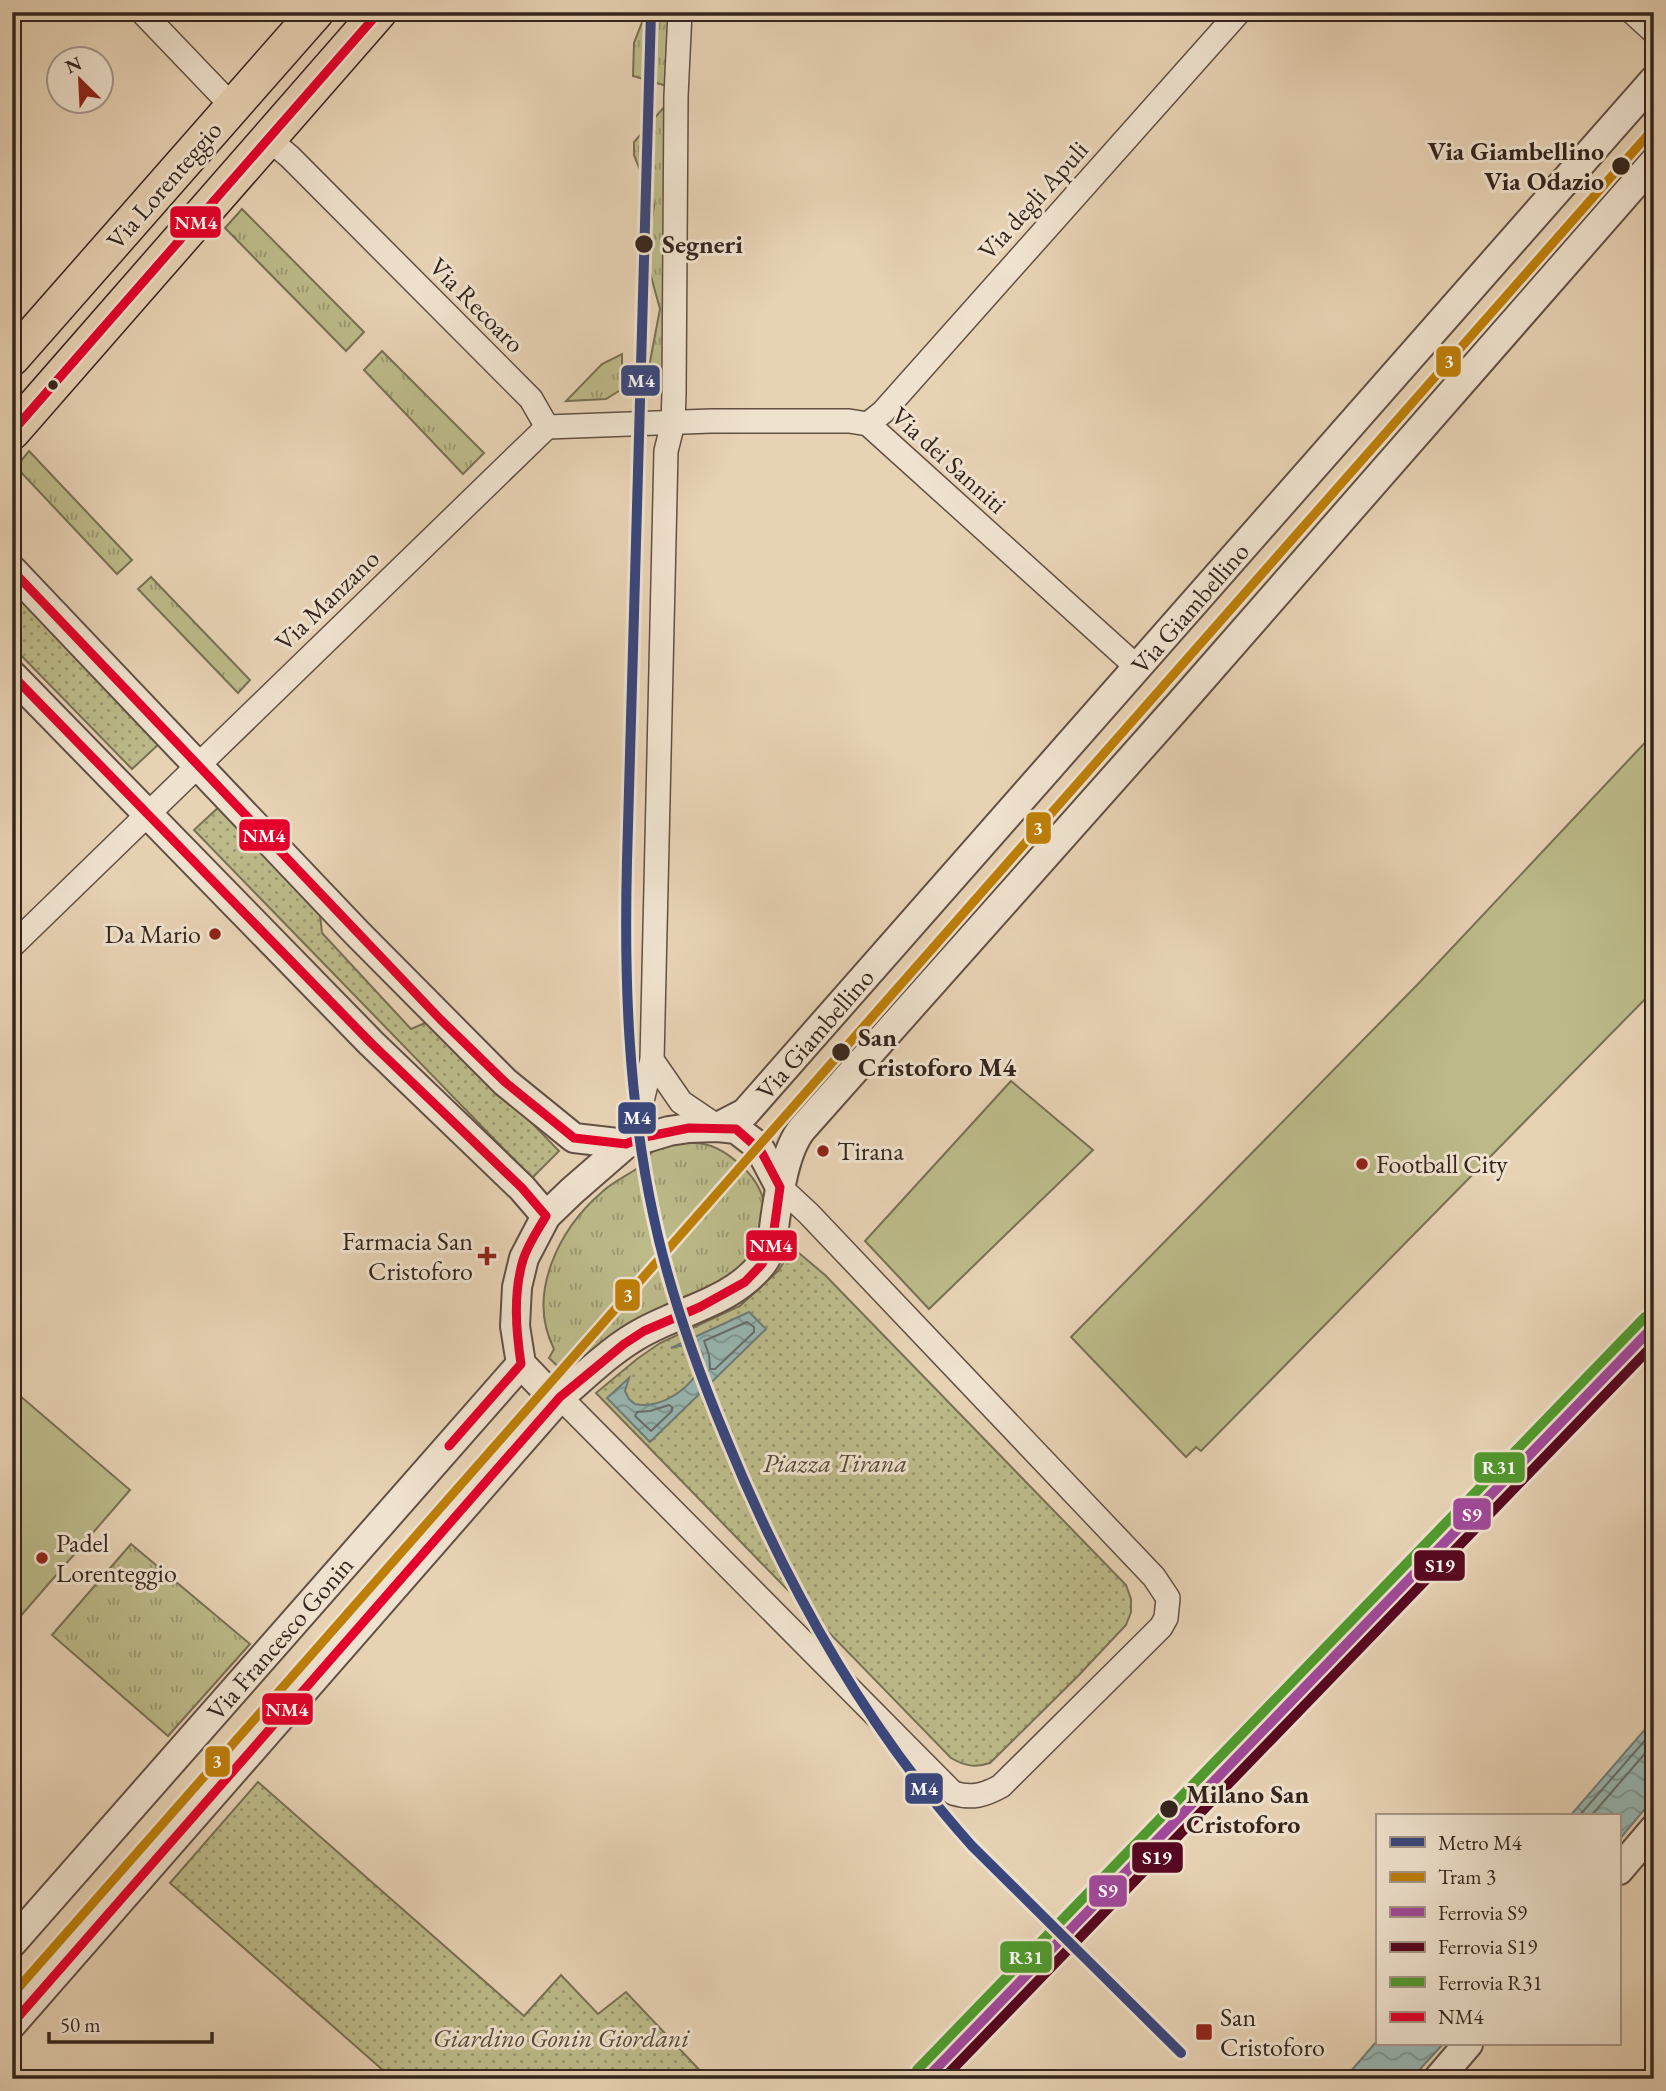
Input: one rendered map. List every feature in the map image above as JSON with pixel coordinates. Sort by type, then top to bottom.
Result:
[{"type":"main road","name":"Via Lorenteggio","points":[[12,358],[316,12]]},
{"type":"main road","name":"Via Lorenteggio","points":[[12,432],[270,140],[379,12]]},
{"type":"main road","points":[[85,275],[122,307]]},
{"type":"street","points":[[142,12],[233,107]]},
{"type":"street","points":[[12,570],[437,1015],[505,1082],[574,1138],[626,1144],[669,1131],[718,1127],[736,1129],[753,1142],[780,1187],[809,1214],[1154,1577],[1168,1598],[1166,1618],[1161,1627],[1002,1786],[980,1796],[953,1793],[561,1396],[545,1389],[521,1364],[515,1326],[517,1287],[524,1258],[546,1216],[626,1144],[641,1105],[652,1060],[666,451],[673,423],[676,96],[680,12]]},
{"type":"street","name":"Via degli Apuli","points":[[868,424],[883,412],[1239,12]]},
{"type":"street","points":[[1632,12],[1654,32]]},
{"type":"street","name":"Via Giambellino","points":[[718,1127],[745,1113],[1654,80]]},
{"type":"street","name":"Via Recoaro","points":[[270,140],[531,400],[547,427]]},
{"type":"street","name":"Via Giambellino","points":[[780,1187],[795,1138],[802,1129],[1179,705],[1654,162]]},
{"type":"street","name":"Via dei Sanniti","points":[[673,423],[849,421],[868,424],[1138,668]]},
{"type":"street","points":[[547,427],[673,423]]},
{"type":"street","name":"Via Manzano","points":[[12,946],[547,427]]},
{"type":"street","points":[[12,675],[371,1043],[522,1188],[546,1216]]},
{"type":"street","points":[[652,1060],[681,1102],[718,1127]]},
{"type":"street","points":[[561,1396],[644,1331],[700,1307],[745,1282],[762,1264],[772,1244],[780,1187]]},
{"type":"street","name":"Via Francesco Gonin","points":[[12,1943],[521,1364]]},
{"type":"street","name":"Via Francesco Gonin","points":[[12,2024],[561,1396]]},
{"type":"street","points":[[1620,1869],[1654,1829]]},
{"type":"street","points":[[1438,2079],[1466,2046]]},
{"type":"green space","points":[[646,12],[672,12],[670,87],[633,76],[634,43]]},
{"type":"green space","points":[[670,100],[663,384],[648,372],[660,309],[646,258],[654,205],[634,155],[634,142]]},
{"type":"green space","points":[[242,209],[364,332],[346,351],[225,228]]},
{"type":"green space","points":[[382,351],[484,453],[463,474],[364,370]]},
{"type":"green space","points":[[622,354],[622,389],[606,399],[566,401],[602,364]]},
{"type":"green space","points":[[29,451],[132,560],[117,574],[16,467]]},
{"type":"green space","points":[[151,577],[250,680],[238,693],[138,589]]},
{"type":"green space","points":[[12,591],[160,743],[132,769],[12,646]]},
{"type":"green space","name":"Football City","points":[[1654,733],[1654,990],[1201,1451],[1196,1447],[1186,1457],[1071,1337],[1418,984]]},
{"type":"green space","points":[[220,806],[319,905],[322,933],[411,1029],[432,1020],[559,1151],[532,1178],[194,830]]},
{"type":"green space","points":[[1011,1081],[1093,1150],[929,1309],[865,1241]]},
{"type":"green space","points":[[682,1143],[705,1144],[718,1149],[747,1171],[762,1194],[765,1207],[764,1233],[758,1246],[750,1259],[729,1277],[664,1305],[610,1341],[571,1373],[564,1372],[549,1358],[554,1349],[546,1328],[544,1306],[551,1264],[561,1243],[586,1207],[607,1188],[642,1165],[655,1150]]},
{"type":"green space","name":"Piazza Tirana","points":[[793,1248],[825,1275],[1126,1585],[1131,1599],[1131,1612],[1126,1625],[990,1763],[970,1765],[951,1758],[596,1393],[660,1343],[740,1306],[778,1271]]},
{"type":"green space","name":"Padel Lorenteggio","points":[[12,1389],[130,1490],[12,1626]]},
{"type":"green space","points":[[131,1544],[250,1644],[168,1736],[52,1635]]},
{"type":"green space","name":"Giardino Gonin Giordani","points":[[258,1782],[524,2016],[561,1975],[598,2014],[626,1992],[708,2079],[393,2079],[170,1883]]},
{"type":"water","points":[[749,1312],[766,1329],[650,1442],[607,1398],[629,1378],[625,1391],[635,1404],[654,1404],[671,1397],[686,1386],[697,1373],[702,1361],[701,1351],[691,1346],[671,1348]]},
{"type":"water","points":[[1654,1719],[1654,1798],[1620,1839],[1620,1814],[1572,1814]]},
{"type":"water","points":[[1376,2042],[1376,2046],[1441,2046],[1411,2079],[1344,2079]]},
{"type":"railway","points":[[908,2079],[1654,1308]]},
{"type":"metro line","name":"M4","points":[[651,12],[626,950],[638,1126],[660,1243],[694,1356],[749,1493],[802,1601],[863,1704],[933,1801],[972,1846],[1181,2053]]},
{"type":"tram line","name":"3","points":[[12,1995],[1654,128]]},
{"type":"rail line","name":"R31","points":[[917,2070],[1645,1317]]},
{"type":"rail line","name":"S9","points":[[926,2079],[1654,1326]]},
{"type":"rail line","name":"S19","points":[[943,2079],[1654,1344]]},
{"type":"transit line","name":"NM4","points":[[12,432],[379,12]]},
{"type":"transit line","name":"NM4","points":[[12,570],[441,1020],[505,1082],[574,1138],[626,1144],[640,1138],[689,1128],[736,1129],[761,1151],[780,1187],[772,1244],[762,1264],[745,1282],[700,1307],[644,1331],[624,1344],[560,1397],[12,2024]]},
{"type":"transit line","name":"NM4","points":[[12,675],[371,1043],[522,1188],[546,1216],[528,1248],[520,1273],[516,1312],[521,1364],[449,1446]]},
{"type":"place","name":"Via Giambellino Via Odazio","points":[[1621,166]]},
{"type":"place","name":"Segneri","points":[[644,244]]},
{"type":"place","name":"Da Mario","points":[[215,934]]},
{"type":"place","name":"San Cristoforo M4","points":[[841,1052]]},
{"type":"place","name":"Tirana","points":[[823,1151]]},
{"type":"place","name":"Football City","points":[[1362,1164]]},
{"type":"place","name":"Farmacia San Cristoforo","points":[[487,1256]]},
{"type":"place","name":"Padel Lorenteggio","points":[[42,1558]]},
{"type":"place","name":"Milano San Cristoforo","points":[[1169,1809]]},
{"type":"place","name":"San Cristoforo","points":[[1204,2032]]}]
